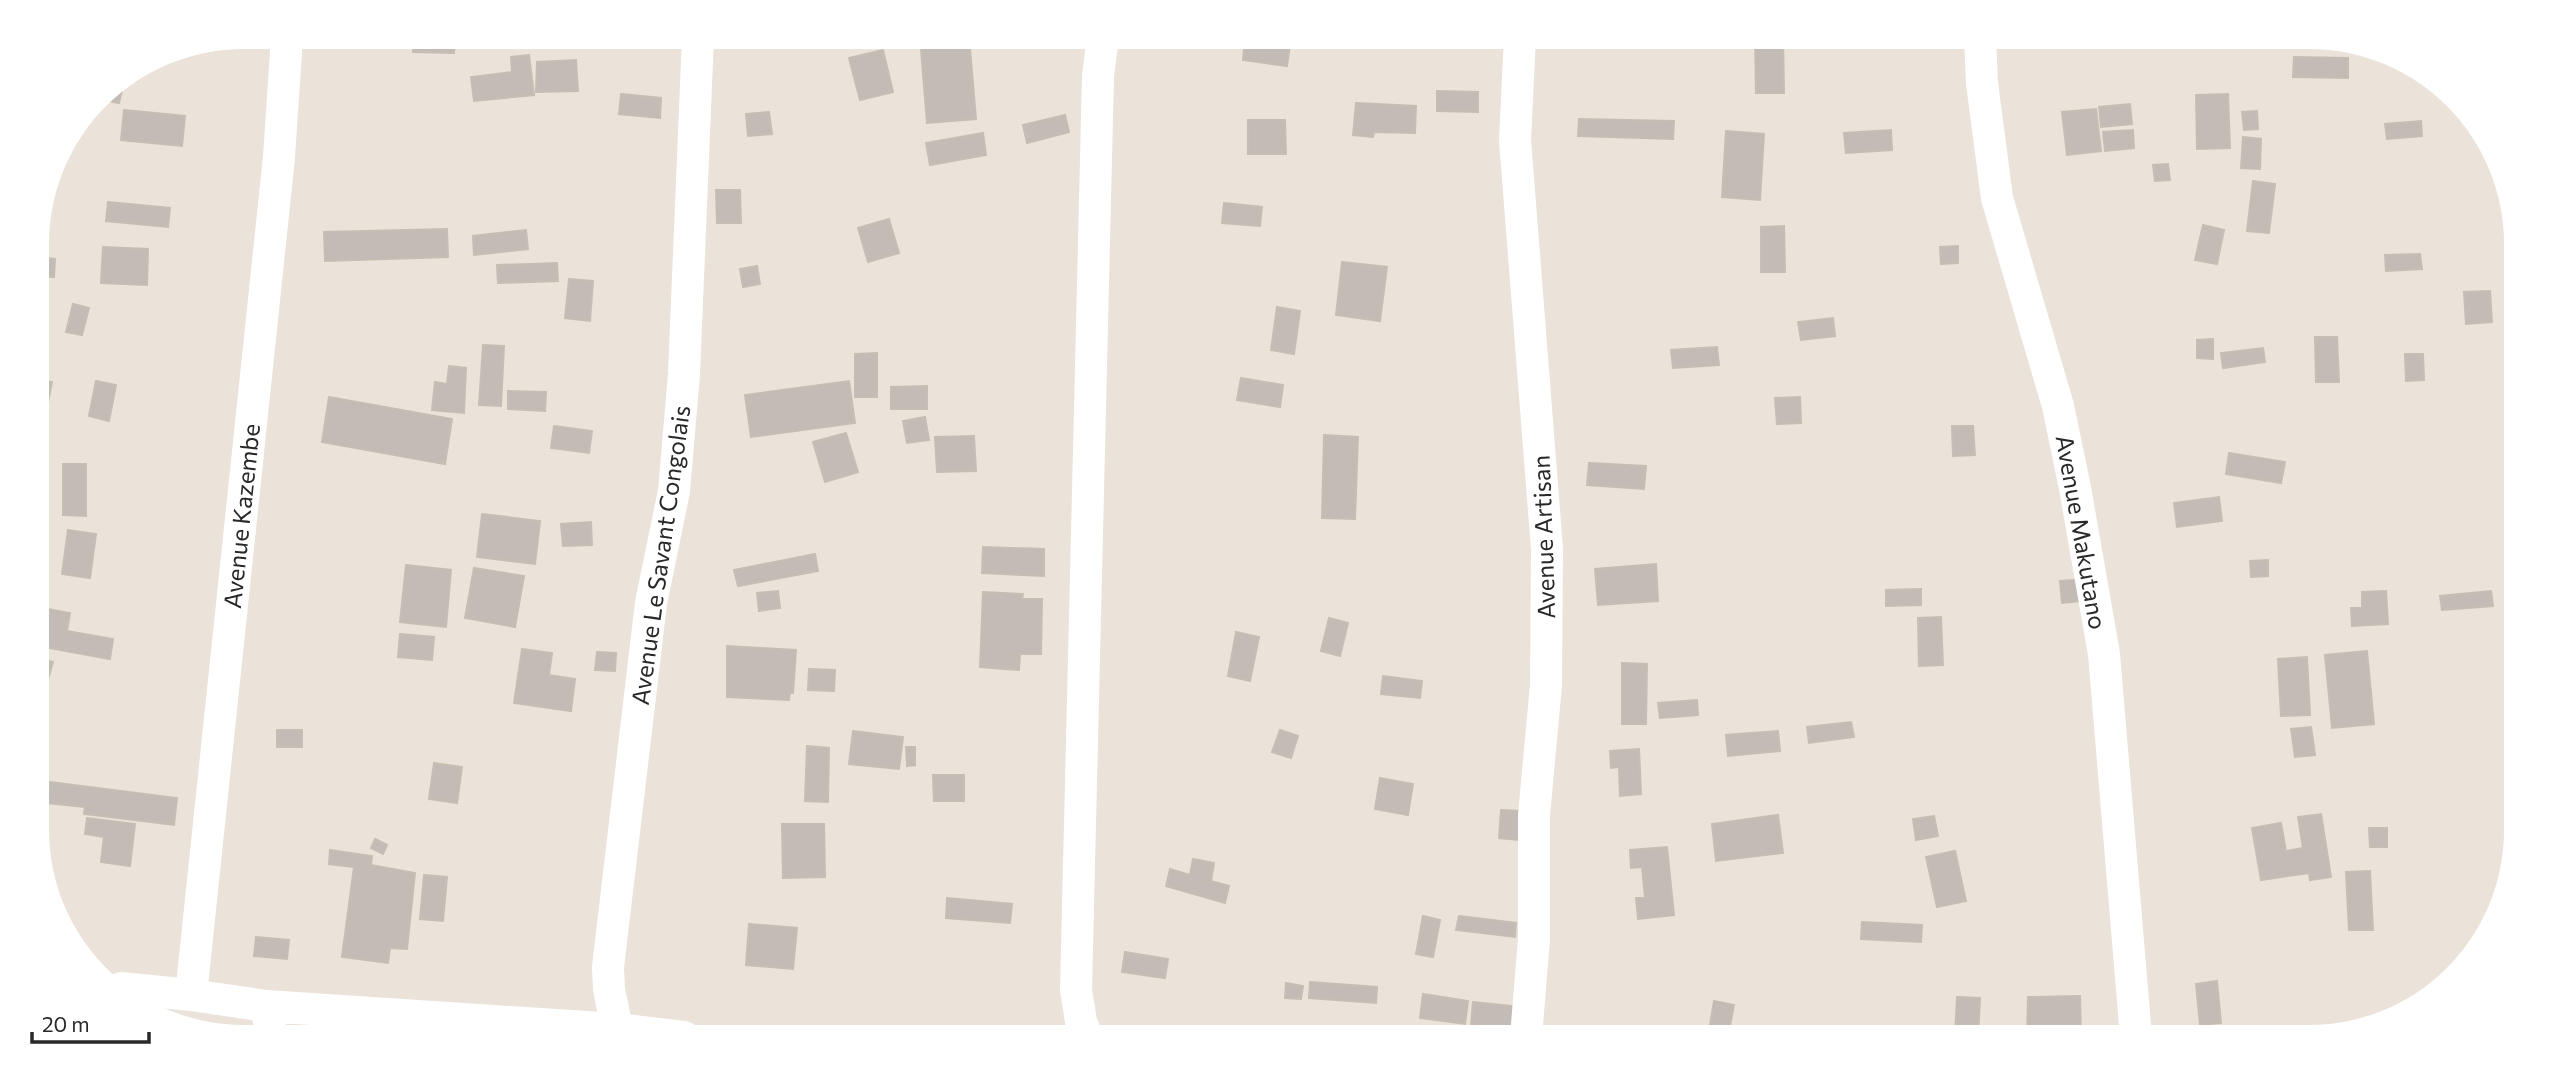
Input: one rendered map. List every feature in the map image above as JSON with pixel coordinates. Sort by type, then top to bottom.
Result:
[{"type":"street","name":"Avenue Kazembe","points":[[191,995],[279,157],[286,49]]},
{"type":"street","name":"Avenue Le Savant Congolais","points":[[620,1025],[610,989],[608,967],[651,603],[674,491],[684,374],[698,49]]},
{"type":"street","points":[[1082,1025],[1076,990],[1098,76],[1101,49]]},
{"type":"street","name":"Avenue Artisan","points":[[1519,49],[1515,140],[1547,549],[1546,685],[1534,815],[1534,939],[1527,1025]]},
{"type":"street","name":"Avenue Makutano","points":[[1981,49],[1982,83],[1997,198],[2058,406],[2104,654],[2135,1025]]},
{"type":"street","points":[[131,989],[266,1006],[517,1025]]},
{"type":"street","points":[[266,1006],[270,1025]]},
{"type":"building","points":[[413,49],[454,49],[454,53],[413,52]]},
{"type":"building","points":[[921,49],[970,49],[976,119],[927,123]]},
{"type":"building","points":[[1244,49],[1289,49],[1287,66],[1243,60]]},
{"type":"building","points":[[1755,49],[1783,49],[1784,93],[1756,93]]},
{"type":"building","points":[[883,50],[893,92],[860,100],[849,58]]},
{"type":"building","points":[[529,55],[534,95],[474,101],[471,77],[512,72],[511,57]]},
{"type":"building","points":[[2294,57],[2348,58],[2348,78],[2293,77]]},
{"type":"building","points":[[576,60],[578,91],[536,92],[537,62]]},
{"type":"building","points":[[1437,91],[1478,92],[1478,112],[1437,111]]},
{"type":"building","points":[[122,92],[119,103],[111,101]]},
{"type":"building","points":[[621,94],[661,98],[660,118],[619,114]]},
{"type":"building","points":[[2228,94],[2230,148],[2197,149],[2196,95]]},
{"type":"building","points":[[1356,103],[1416,106],[1415,133],[1374,132],[1373,137],[1353,135]]},
{"type":"building","points":[[2130,104],[2132,124],[2101,127],[2099,107]]},
{"type":"building","points":[[2096,109],[2101,151],[2067,155],[2062,112]]},
{"type":"building","points":[[124,110],[185,116],[182,146],[121,140]]},
{"type":"building","points":[[2257,111],[2258,129],[2244,130],[2242,112]]},
{"type":"building","points":[[769,112],[772,134],[748,136],[746,114]]},
{"type":"building","points":[[1065,115],[1069,132],[1027,143],[1023,125]]},
{"type":"building","points":[[1579,119],[1674,121],[1673,139],[1578,136]]},
{"type":"building","points":[[1248,120],[1285,120],[1286,154],[1248,154]]},
{"type":"building","points":[[2421,121],[2422,136],[2387,139],[2385,124]]},
{"type":"building","points":[[1891,130],[1892,150],[1846,153],[1844,133]]},
{"type":"building","points":[[2133,130],[2134,148],[2105,151],[2103,132]]},
{"type":"building","points":[[1726,131],[1764,134],[1760,200],[1722,197]]},
{"type":"building","points":[[983,133],[986,155],[930,165],[926,143]]},
{"type":"building","points":[[2243,137],[2261,139],[2260,169],[2241,168]]},
{"type":"building","points":[[2168,164],[2170,180],[2155,181],[2153,165]]},
{"type":"building","points":[[2253,181],[2275,184],[2269,233],[2247,231]]},
{"type":"building","points":[[716,190],[740,190],[741,223],[717,223]]},
{"type":"building","points":[[108,202],[170,208],[168,227],[106,221]]},
{"type":"building","points":[[1224,203],[1262,207],[1260,226],[1222,223]]},
{"type":"building","points":[[889,219],[899,253],[868,262],[858,228]]},
{"type":"building","points":[[2203,225],[2224,230],[2217,264],[2195,260]]},
{"type":"building","points":[[1784,226],[1785,272],[1761,272],[1761,227]]},
{"type":"building","points":[[447,229],[448,257],[325,261],[324,232]]},
{"type":"building","points":[[526,230],[528,249],[474,255],[473,236]]},
{"type":"building","points":[[1958,246],[1958,263],[1941,264],[1940,247]]},
{"type":"building","points":[[103,247],[148,249],[147,285],[101,283]]},
{"type":"building","points":[[2420,254],[2422,269],[2386,271],[2385,255]]},
{"type":"building","points":[[49,258],[55,259],[54,277],[49,277]]},
{"type":"building","points":[[1342,262],[1387,267],[1380,321],[1336,315]]},
{"type":"building","points":[[557,263],[558,281],[498,283],[497,265]]},
{"type":"building","points":[[757,266],[760,284],[743,287],[740,269]]},
{"type":"building","points":[[569,279],[593,281],[590,321],[565,318]]},
{"type":"building","points":[[2490,291],[2492,322],[2466,324],[2464,292]]},
{"type":"building","points":[[73,304],[89,308],[82,335],[66,332]]},
{"type":"building","points":[[1277,307],[1300,311],[1294,354],[1271,350]]},
{"type":"building","points":[[1833,318],[1835,336],[1801,340],[1798,322]]},
{"type":"building","points":[[2315,337],[2337,337],[2339,382],[2316,382]]},
{"type":"building","points":[[2213,339],[2213,359],[2197,358],[2197,340]]},
{"type":"building","points":[[483,345],[504,346],[501,406],[479,405]]},
{"type":"building","points":[[1717,347],[1719,365],[1673,368],[1671,350]]},
{"type":"building","points":[[2263,348],[2265,362],[2223,368],[2221,353]]},
{"type":"building","points":[[877,353],[877,397],[855,397],[855,354]]},
{"type":"building","points":[[2405,354],[2423,354],[2424,380],[2406,381]]},
{"type":"building","points":[[449,366],[466,368],[464,413],[432,410],[435,382],[447,384]]},
{"type":"building","points":[[1241,378],[1283,385],[1280,407],[1237,400]]},
{"type":"building","points":[[96,381],[116,385],[109,421],[89,416]]},
{"type":"building","points":[[849,381],[855,423],[751,437],[745,395]]},
{"type":"building","points":[[927,386],[927,409],[891,409],[891,387]]},
{"type":"building","points":[[508,391],[546,392],[545,411],[508,409]]},
{"type":"building","points":[[329,397],[452,419],[445,464],[322,442]]},
{"type":"building","points":[[1800,397],[1801,423],[1777,424],[1775,398]]},
{"type":"building","points":[[925,417],[929,440],[907,443],[903,421]]},
{"type":"building","points":[[554,426],[592,431],[589,453],[551,448]]},
{"type":"building","points":[[1952,426],[1973,426],[1975,455],[1953,456]]},
{"type":"building","points":[[846,433],[858,472],[825,482],[813,442]]},
{"type":"building","points":[[1324,435],[1358,437],[1355,519],[1322,518]]},
{"type":"building","points":[[974,436],[976,471],[937,472],[935,437]]},
{"type":"building","points":[[2229,453],[2285,462],[2281,483],[2226,474]]},
{"type":"building","points":[[1589,463],[1646,466],[1644,489],[1587,485]]},
{"type":"building","points":[[63,464],[86,464],[86,516],[63,515]]},
{"type":"building","points":[[2219,497],[2222,521],[2177,527],[2174,503]]},
{"type":"building","points":[[482,514],[540,521],[535,564],[477,557]]},
{"type":"building","points":[[591,522],[592,545],[563,546],[561,524]]},
{"type":"building","points":[[68,530],[96,534],[90,578],[62,574]]},
{"type":"building","points":[[983,547],[1044,549],[1044,576],[982,573]]},
{"type":"building","points":[[815,554],[818,571],[738,586],[734,570]]},
{"type":"building","points":[[2268,560],[2268,576],[2251,577],[2250,561]]},
{"type":"building","points":[[1656,564],[1658,601],[1598,605],[1595,569]]},
{"type":"building","points":[[406,565],[451,570],[446,627],[400,622]]},
{"type":"building","points":[[474,568],[524,576],[515,627],[465,618]]},
{"type":"building","points":[[2090,579],[2091,600],[2062,603],[2060,581]]},
{"type":"building","points":[[1921,589],[1921,605],[1886,606],[1886,590]]},
{"type":"building","points":[[778,591],[780,608],[759,611],[757,593]]},
{"type":"building","points":[[2386,591],[2388,624],[2352,626],[2351,608],[2362,608],[2362,592]]},
{"type":"building","points":[[2491,591],[2493,606],[2442,610],[2440,596]]},
{"type":"building","points":[[983,592],[1023,594],[1022,599],[1042,599],[1041,654],[1020,654],[1019,670],[980,667]]},
{"type":"building","points":[[49,609],[70,613],[67,631],[113,639],[110,659],[49,648]]},
{"type":"building","points":[[1941,617],[1943,665],[1919,666],[1918,618]]},
{"type":"building","points":[[1329,618],[1348,623],[1340,656],[1321,651]]},
{"type":"building","points":[[1236,632],[1259,637],[1250,681],[1228,676]]},
{"type":"building","points":[[400,634],[434,637],[432,660],[398,657]]},
{"type":"building","points":[[727,646],[796,650],[793,693],[790,693],[789,700],[727,697]]},
{"type":"building","points":[[522,649],[552,653],[549,675],[575,679],[571,711],[514,703]]},
{"type":"building","points":[[2367,651],[2374,724],[2332,728],[2325,655]]},
{"type":"building","points":[[597,652],[616,653],[615,671],[595,670]]},
{"type":"building","points":[[2307,657],[2310,715],[2281,716],[2278,659]]},
{"type":"building","points":[[1622,663],[1647,664],[1646,724],[1622,724]]},
{"type":"building","points":[[809,669],[835,670],[834,691],[808,690]]},
{"type":"building","points":[[1383,676],[1422,681],[1420,698],[1381,694]]},
{"type":"building","points":[[1697,700],[1698,715],[1660,718],[1658,703]]},
{"type":"building","points":[[1851,722],[1854,737],[1809,743],[1807,727]]},
{"type":"building","points":[[2311,727],[2315,755],[2295,757],[2291,729]]},
{"type":"building","points":[[277,730],[302,730],[302,747],[277,747]]},
{"type":"building","points":[[1280,730],[1298,736],[1291,758],[1272,752]]},
{"type":"building","points":[[853,731],[903,737],[899,769],[849,764]]},
{"type":"building","points":[[1778,731],[1780,751],[1728,756],[1726,735]]},
{"type":"building","points":[[807,746],[829,748],[828,802],[805,801]]},
{"type":"building","points":[[906,747],[915,747],[915,765],[907,766]]},
{"type":"building","points":[[1639,749],[1641,794],[1620,796],[1619,767],[1611,768],[1610,751]]},
{"type":"building","points":[[434,763],[462,767],[457,803],[429,799]]},
{"type":"building","points":[[933,775],[964,775],[964,801],[934,801]]},
{"type":"building","points":[[1380,778],[1413,784],[1408,815],[1375,809]]},
{"type":"building","points":[[50,782],[177,798],[174,825],[84,814],[85,807],[49,803]]},
{"type":"building","points":[[1501,810],[1521,811],[1519,840],[1499,838]]},
{"type":"building","points":[[2321,814],[2331,877],[2310,880],[2309,873],[2261,880],[2252,828],[2281,823],[2286,851],[2303,848],[2298,817]]},
{"type":"building","points":[[1778,815],[1783,853],[1716,861],[1712,824]]},
{"type":"building","points":[[1934,816],[1938,836],[1916,840],[1913,819]]},
{"type":"building","points":[[87,818],[135,824],[130,866],[101,862],[104,837],[85,834]]},
{"type":"building","points":[[782,824],[824,824],[825,877],[783,878]]},
{"type":"building","points":[[2369,828],[2387,828],[2387,847],[2370,847]]},
{"type":"building","points":[[375,839],[387,845],[383,854],[371,848]]},
{"type":"building","points":[[1667,847],[1674,915],[1638,919],[1636,898],[1645,898],[1642,867],[1631,868],[1630,850]]},
{"type":"building","points":[[330,850],[372,856],[371,865],[415,873],[407,949],[390,948],[388,963],[342,957],[354,867],[329,864]]},
{"type":"building","points":[[1955,851],[1966,901],[1937,907],[1926,857]]},
{"type":"building","points":[[1193,859],[1214,863],[1211,881],[1229,886],[1225,903],[1166,886],[1170,869],[1190,875]]},
{"type":"building","points":[[2370,871],[2373,930],[2349,930],[2346,872]]},
{"type":"building","points":[[424,875],[447,877],[443,921],[420,919]]},
{"type":"building","points":[[947,898],[1012,904],[1010,923],[946,918]]},
{"type":"building","points":[[1423,916],[1440,920],[1433,957],[1416,954]]},
{"type":"building","points":[[1459,916],[1516,923],[1515,937],[1456,930]]},
{"type":"building","points":[[1862,922],[1922,925],[1921,942],[1861,939]]},
{"type":"building","points":[[749,924],[797,928],[793,969],[746,965]]},
{"type":"building","points":[[256,937],[289,940],[287,959],[254,956]]},
{"type":"building","points":[[1125,952],[1168,959],[1165,978],[1122,972]]},
{"type":"building","points":[[2217,981],[2221,1023],[2200,1025],[2196,984]]},
{"type":"building","points":[[1310,982],[1377,987],[1376,1003],[1309,998]]},
{"type":"building","points":[[1286,983],[1303,986],[1301,999],[1285,998]]},
{"type":"building","points":[[1423,994],[1468,1001],[1465,1024],[1420,1018]]},
{"type":"building","points":[[2080,996],[2081,1025],[2027,1025],[2028,997]]},
{"type":"building","points":[[1957,997],[1980,998],[1979,1025],[1956,1025]]},
{"type":"building","points":[[1714,1001],[1734,1005],[1730,1025],[1710,1025]]},
{"type":"building","points":[[1473,1002],[1520,1007],[1518,1025],[1471,1025]]}]
